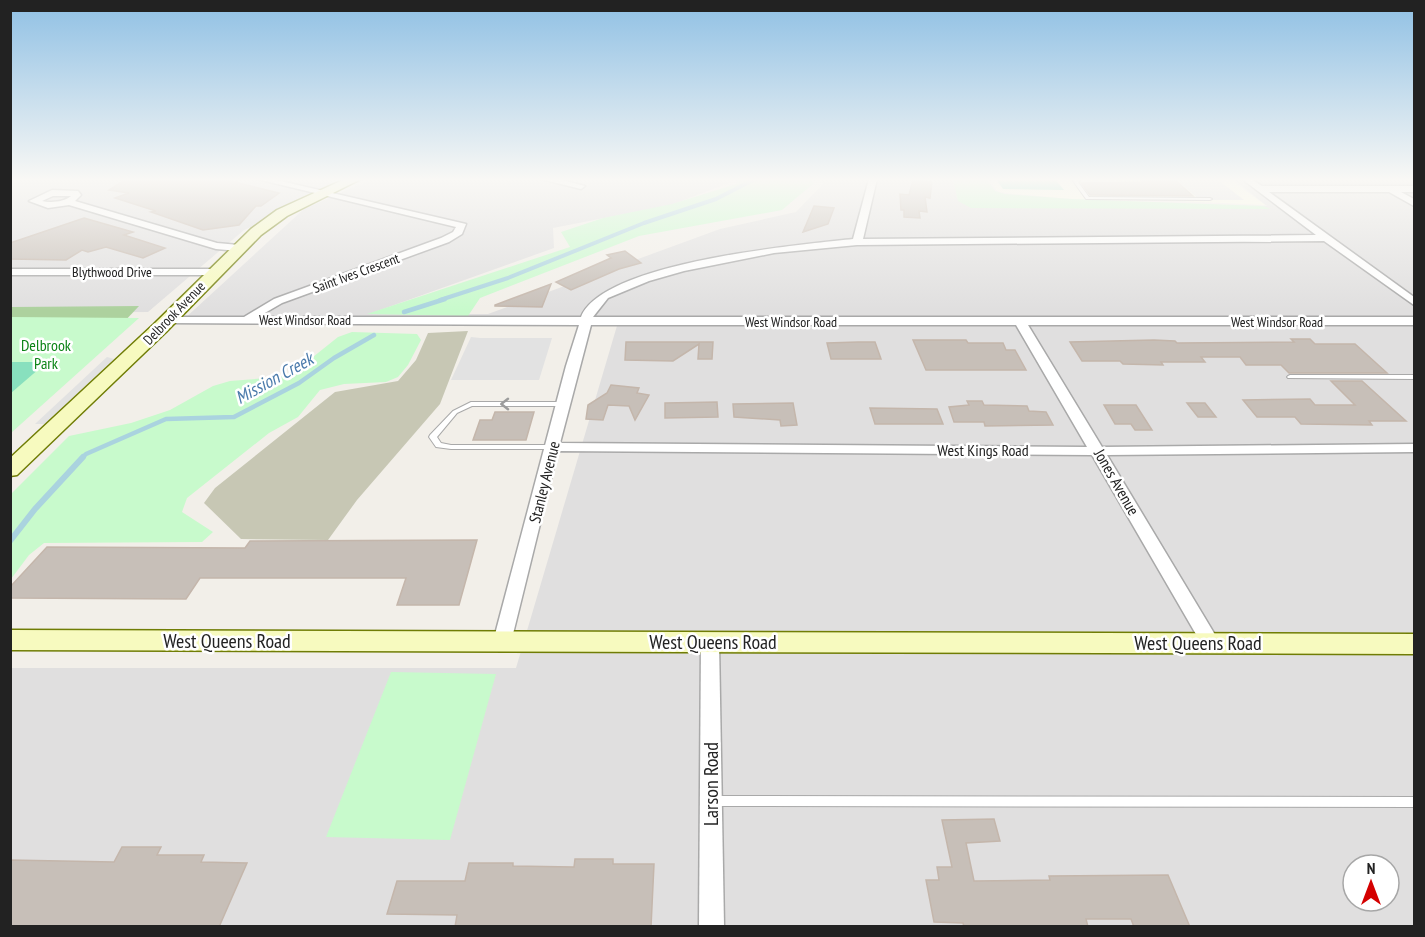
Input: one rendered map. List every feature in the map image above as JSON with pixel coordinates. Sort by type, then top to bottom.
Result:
[{"type":"main road","name":"Delbrook Avenue","points":[[10,470],[168,321],[213,272],[269,223]]},
{"type":"main road","name":"West Queens Road","points":[[10,640],[1414,644]]},
{"type":"street","points":[[138,223],[216,246],[239,248]]},
{"type":"street","name":"Saint Ives Crescent","points":[[248,320],[278,301],[445,240],[462,229],[461,224],[455,223]]},
{"type":"street","points":[[857,242],[862,223]]},
{"type":"street","points":[[1304,223],[1414,303]]},
{"type":"street","points":[[585,322],[588,314],[604,296],[635,282],[672,270],[774,250],[857,242],[1324,238]]},
{"type":"street","name":"Blythwood Drive","points":[[10,272],[213,272]]},
{"type":"street","name":"West Windsor Road","points":[[168,321],[1414,321]]},
{"type":"street","name":"Stanley Avenue","points":[[502,642],[585,322]]},
{"type":"street","name":"Jones Avenue","points":[[1021,322],[1211,643]]},
{"type":"street","name":"West Kings Road","points":[[552,447],[1099,451],[1414,448]]},
{"type":"street","name":"Larson Road","points":[[710,642],[712,927]]},
{"type":"lane","points":[[1290,377],[1414,377]]},
{"type":"lane","points":[[552,447],[451,447],[439,445],[433,437],[455,412],[471,404],[564,404]]},
{"type":"lane","points":[[711,801],[1414,802]]},
{"type":"shaded area","points":[[10,223],[260,223],[244,230],[148,312],[11,313]]},
{"type":"shaded area","points":[[289,223],[580,223],[553,228],[554,248],[369,314],[488,314],[720,229],[748,223],[1414,223],[1414,926],[11,926],[11,668],[516,668],[619,319],[183,320]]},
{"type":"shaded area","points":[[468,331],[440,404],[357,500],[328,540],[241,539],[204,503],[215,488],[335,392],[398,381],[416,360],[428,333]]},
{"type":"shaded area","points":[[471,337],[552,338],[539,380],[451,380]]},
{"type":"shaded area","points":[[107,357],[114,359],[45,424],[35,424]]},
{"type":"green space","points":[[589,223],[712,223],[639,236],[480,298],[468,316],[367,314],[570,247],[561,232]]},
{"type":"green space","points":[[139,306],[123,323],[11,322],[11,307]]},
{"type":"green space","name":"Delbrook Park","points":[[11,317],[139,318],[11,433]]},
{"type":"green space","points":[[352,332],[417,334],[421,340],[408,365],[398,377],[386,382],[344,384],[320,390],[298,417],[269,433],[187,498],[182,512],[213,532],[202,542],[44,543],[29,555],[11,579],[11,494],[69,436],[131,423],[170,410],[213,386],[230,381],[280,377],[298,369],[338,337]]},
{"type":"green space","points":[[11,362],[47,362],[11,393]]},
{"type":"green space","points":[[391,672],[496,674],[450,840],[326,837]]},
{"type":"building","points":[[70,223],[101,223],[133,232],[124,235],[165,248],[143,258],[106,247],[88,252],[82,250],[66,260],[10,259],[10,243]]},
{"type":"building","points":[[182,223],[241,223],[239,225],[203,230]]},
{"type":"building","points":[[807,223],[828,223],[828,224],[803,232]]},
{"type":"building","points":[[625,251],[641,263],[619,269],[571,290],[556,282],[611,258],[607,255]]},
{"type":"building","points":[[551,284],[542,307],[495,306],[495,305]]},
{"type":"building","points":[[1291,339],[1310,339],[1315,344],[1355,344],[1387,373],[1289,373],[1281,365],[1246,365],[1240,357],[1201,357],[1205,362],[1161,362],[1163,365],[1123,364],[1120,361],[1082,361],[1070,342],[1154,340],[1177,343],[1294,342]]},
{"type":"building","points":[[913,340],[1003,343],[1006,350],[1015,350],[1026,370],[926,370]]},
{"type":"building","points":[[626,342],[713,342],[712,359],[698,359],[699,344],[673,361],[625,360]]},
{"type":"building","points":[[875,342],[881,359],[831,359],[827,343]]},
{"type":"building","points":[[1331,381],[1362,381],[1406,421],[1369,421],[1372,425],[1301,424],[1295,417],[1257,417],[1243,400],[1310,399],[1315,405],[1355,405]]},
{"type":"building","points":[[611,385],[639,388],[637,393],[649,395],[635,420],[629,406],[608,405],[603,420],[586,419],[588,405],[607,393]]},
{"type":"building","points":[[967,401],[982,401],[984,405],[1027,406],[1029,411],[1046,412],[1053,425],[985,426],[984,422],[954,422],[949,407],[969,405]]},
{"type":"building","points":[[717,402],[718,417],[665,418],[665,403]]},
{"type":"building","points":[[793,403],[797,425],[781,426],[780,420],[734,417],[733,404]]},
{"type":"building","points":[[1187,403],[1205,403],[1216,417],[1198,417]]},
{"type":"building","points":[[1104,405],[1136,405],[1152,430],[1135,430],[1131,424],[1115,424]]},
{"type":"building","points":[[870,408],[937,409],[943,424],[875,424]]},
{"type":"building","points":[[495,412],[534,412],[526,440],[473,440],[480,420],[492,420]]},
{"type":"building","points":[[477,540],[459,605],[397,605],[406,578],[200,578],[186,599],[10,598],[10,587],[47,547],[245,548],[250,541]]},
{"type":"building","points":[[994,819],[1000,841],[966,843],[974,881],[1050,880],[1049,876],[1168,875],[1190,927],[1134,927],[1131,919],[1086,919],[1088,927],[964,927],[963,923],[934,922],[926,880],[939,880],[937,867],[952,867],[942,820]]},
{"type":"building","points":[[122,847],[161,847],[157,855],[204,855],[201,862],[247,863],[219,927],[10,927],[10,860],[114,862]]},
{"type":"building","points":[[575,859],[613,859],[613,864],[654,864],[651,927],[455,927],[457,915],[387,914],[397,881],[465,881],[469,863],[574,867]]},
{"type":"waterway","name":"Mission Creek","points":[[440,300],[508,278],[645,223]]},
{"type":"waterway","name":"Mission Creek","points":[[404,312],[445,299]]},
{"type":"waterway","name":"Mission Creek","points":[[83,457],[166,419],[234,417],[299,383],[334,358],[374,335]]},
{"type":"waterway","name":"Mission Creek","points":[[10,541],[35,509],[83,457]]}]
